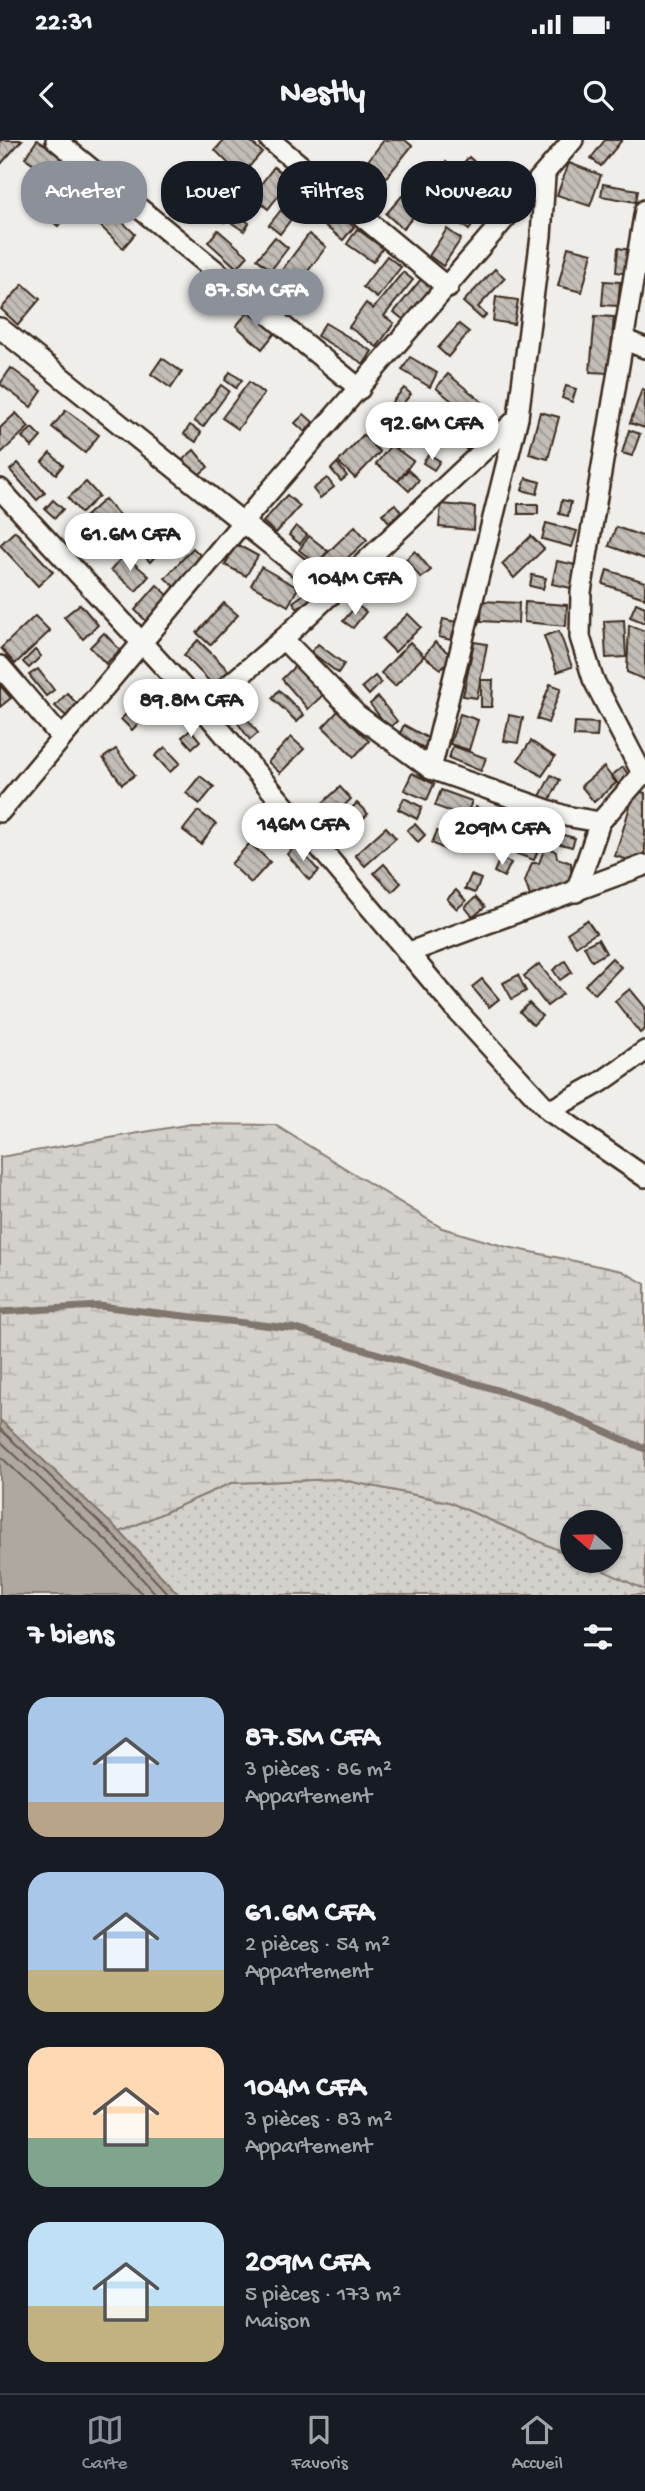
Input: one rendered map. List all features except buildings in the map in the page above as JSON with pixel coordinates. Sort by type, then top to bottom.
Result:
[{"type":"street","points":[[56,140],[360,388]]},
{"type":"street","points":[[270,140],[448,288]]},
{"type":"street","points":[[0,812],[242,523],[545,176],[573,140]]},
{"type":"street","points":[[430,769],[519,417],[541,236],[545,176]]},
{"type":"street","points":[[576,892],[600,822],[644,773],[593,679],[580,637],[581,592],[645,210]]},
{"type":"street","points":[[0,328],[332,594]]},
{"type":"street","points":[[625,340],[645,348]]},
{"type":"street","points":[[202,708],[283,639],[519,417]]},
{"type":"street","points":[[0,489],[140,644],[202,708],[407,953],[549,1111],[645,1177]]},
{"type":"street","points":[[283,639],[357,715],[430,769],[565,816],[600,822]]},
{"type":"street","points":[[0,666],[61,737]]},
{"type":"street","points":[[407,953],[644,868]]},
{"type":"street","points":[[549,1111],[601,1082],[645,1051]]},
{"type":"green space","points":[[191,1124],[275,1125],[442,1228],[503,1246],[622,1271],[645,1284],[645,1590],[609,1573],[623,1573],[623,1510],[560,1510],[560,1551],[449,1502],[338,1479],[231,1483],[120,1532],[0,1420],[0,1157]]},
{"type":"green space","points":[[338,1479],[449,1502],[560,1551],[560,1573],[614,1573],[645,1590],[645,1595],[179,1595],[120,1532],[231,1483]]},
{"type":"water","points":[[0,1420],[120,1532],[179,1595],[0,1595]]},
{"type":"waterway","points":[[0,1312],[99,1306],[297,1329],[540,1403],[645,1449]]}]
